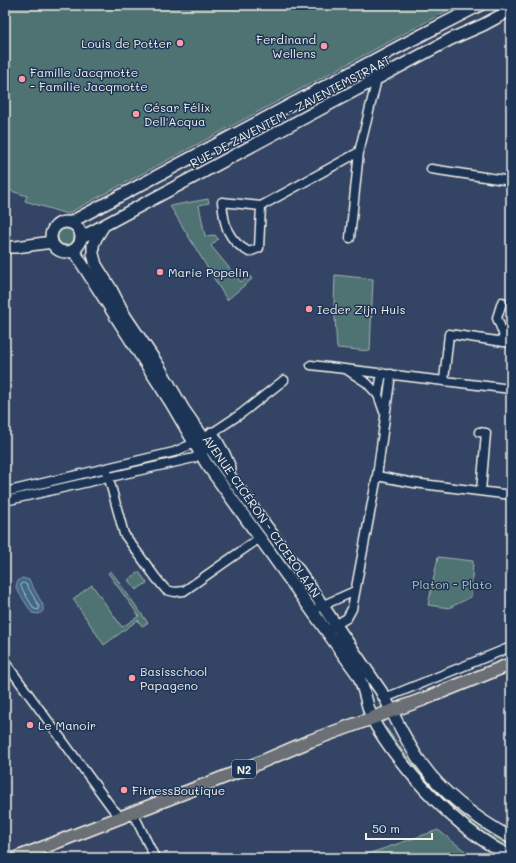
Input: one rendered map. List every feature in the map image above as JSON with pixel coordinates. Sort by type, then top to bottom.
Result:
[{"type":"main road","name":"RUE DE ZAVENTEM - ZAVENTEMSTRAAT","points":[[71,222],[480,5]]},
{"type":"main road","name":"RUE DE ZAVENTEM - ZAVENTEMSTRAAT","points":[[78,244],[104,225],[377,79],[511,10]]},
{"type":"main road","points":[[458,17],[467,32]]},
{"type":"main road","points":[[71,222],[58,224],[54,228],[51,237],[52,242],[54,247],[62,252],[78,244]]},
{"type":"main road","name":"AVENUE CICÉRON - CICEROLAAN","points":[[71,222],[79,228],[77,256],[167,397],[234,482],[299,571],[317,608]]},
{"type":"main road","name":"AVENUE CICÉRON - CICEROLAAN","points":[[104,225],[93,245],[93,254],[96,265],[112,289],[118,304]]},
{"type":"main road","points":[[5,247],[52,242]]},
{"type":"main road","name":"AVENUE CICÉRON - CICEROLAAN","points":[[78,244],[118,304],[184,410],[260,537],[317,608],[385,698],[407,741],[422,765],[460,803],[484,821],[511,838]]},
{"type":"main road","name":"AVENUE CICÉRON - CICEROLAAN","points":[[331,627],[362,683],[372,718],[384,740],[443,809],[485,841],[511,857]]},
{"type":"main road","name":"N2","points":[[16,858],[511,664]]},
{"type":"street","points":[[350,238],[359,152],[377,79],[373,61]]},
{"type":"street","points":[[261,206],[259,248],[249,252],[239,246],[228,232],[223,219],[222,202],[261,206],[359,152]]},
{"type":"street","points":[[431,169],[511,181]]},
{"type":"street","points":[[502,302],[498,318],[502,333],[507,342]]},
{"type":"street","points":[[444,380],[450,334],[507,342]]},
{"type":"street","points":[[311,365],[511,389]]},
{"type":"street","points":[[346,369],[368,383],[378,395],[385,413]]},
{"type":"street","points":[[378,395],[382,374]]},
{"type":"street","points":[[331,627],[346,618],[352,609],[377,476],[391,374]]},
{"type":"street","points":[[5,492],[107,472],[194,458],[204,443],[284,380]]},
{"type":"street","points":[[479,432],[486,433],[481,491]]},
{"type":"street","points":[[5,500],[204,443]]},
{"type":"street","points":[[107,472],[124,534],[166,590],[174,592],[184,591],[260,537]]},
{"type":"street","points":[[377,476],[414,483],[511,495]]},
{"type":"street","points":[[317,608],[355,591]]},
{"type":"street","points":[[385,698],[511,647]]},
{"type":"street","points":[[5,662],[112,808],[121,817]]},
{"type":"street","points":[[132,812],[155,858]]},
{"type":"green space","points":[[5,5],[458,5],[67,214],[25,201],[27,196],[5,189]]},
{"type":"green space","points":[[208,199],[209,203],[199,205],[205,236],[215,235],[218,239],[211,246],[241,282],[249,275],[252,279],[227,300],[170,206]]},
{"type":"green space","points":[[66,229],[73,234],[74,237],[69,244],[66,245],[59,240],[58,237],[63,230]]},
{"type":"green space","points":[[335,275],[373,279],[370,351],[337,348],[334,303]]},
{"type":"green space","name":"Platon - Plato","points":[[438,557],[473,561],[471,597],[449,608],[428,605]]},
{"type":"green space","points":[[111,571],[148,623],[142,626],[138,620],[104,645],[73,599],[92,585],[122,627],[139,616],[108,573]]},
{"type":"green space","points":[[139,572],[147,583],[136,590],[128,580]]},
{"type":"green space","points":[[384,727],[413,764],[443,795],[464,814],[511,846],[511,851],[473,826],[440,797],[410,765]]},
{"type":"green space","points":[[438,830],[474,858],[356,858]]},
{"type":"water","points":[[22,578],[29,580],[43,605],[43,611],[39,614],[32,613],[16,588],[17,582]]},
{"type":"place","name":"Louis de Potter","points":[[180,43]]},
{"type":"place","name":"Ferdinand Wellens","points":[[324,46]]},
{"type":"place","name":"Famille Jacqmotte - Familie Jacqmotte","points":[[22,79]]},
{"type":"place","name":"César Félix Dell'Acqua","points":[[136,114]]},
{"type":"place","name":"Marie Popelin","points":[[160,272]]},
{"type":"place","name":"Ieder Zijn Huis","points":[[309,309]]},
{"type":"place","name":"Basisschool Papageno","points":[[132,678]]},
{"type":"place","name":"Le Manoir","points":[[30,725]]},
{"type":"place","name":"FitnessBoutique","points":[[124,790]]}]
